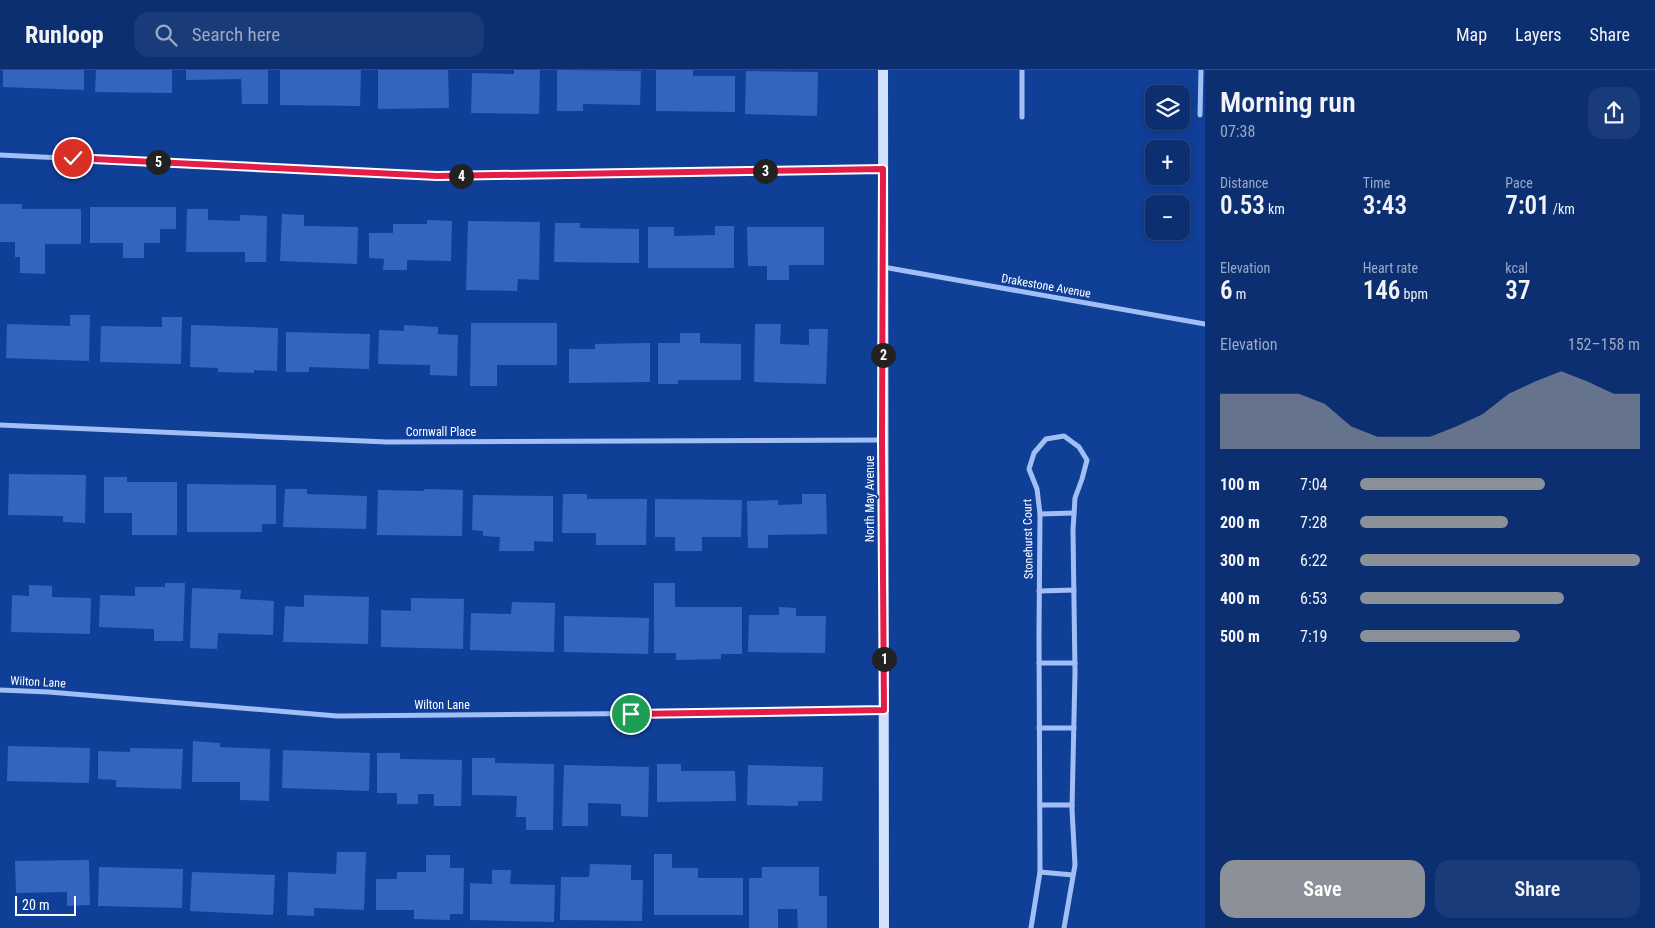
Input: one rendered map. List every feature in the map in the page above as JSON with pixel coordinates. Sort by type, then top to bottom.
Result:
[{"type":"main road","name":"North May Avenue","points":[[883,70],[884,928]]},
{"type":"street","points":[[1022,70],[1022,117]]},
{"type":"street","points":[[1200,70],[1200,115]]},
{"type":"street","points":[[0,155],[437,176],[883,169]]},
{"type":"street","name":"Drakestone Avenue","points":[[883,267],[1205,324]]},
{"type":"street","name":"Cornwall Place","points":[[0,425],[387,442],[882,440]]},
{"type":"street","name":"Stonehurst Court","points":[[1031,928],[1040,872],[1040,514],[1037,489],[1029,469],[1034,453],[1046,438],[1064,436],[1079,447],[1086,460],[1075,498],[1074,513],[1075,662],[1072,805],[1075,865],[1064,928]]},
{"type":"street","points":[[1040,514],[1074,513]]},
{"type":"street","points":[[1039,591],[1074,590]]},
{"type":"street","points":[[1039,663],[1075,662]]},
{"type":"street","name":"Wilton Lane","points":[[0,690],[48,692],[337,716],[884,710]]},
{"type":"street","points":[[1039,728],[1074,728]]},
{"type":"street","points":[[1040,805],[1072,805]]},
{"type":"street","points":[[1040,872],[1073,875]]},
{"type":"building","points":[[3,70],[84,70],[84,90],[3,87]]},
{"type":"building","points":[[96,70],[172,70],[172,93],[95,92]]},
{"type":"building","points":[[186,70],[268,70],[268,104],[242,104],[241,79],[186,80]]},
{"type":"building","points":[[280,70],[361,70],[360,106],[280,105]]},
{"type":"building","points":[[378,70],[448,70],[449,108],[378,109]]},
{"type":"building","points":[[514,70],[540,70],[539,114],[471,113],[472,73],[514,74]]},
{"type":"building","points":[[557,70],[641,71],[640,105],[583,104],[583,111],[557,111]]},
{"type":"building","points":[[656,70],[693,70],[693,76],[735,76],[735,112],[656,111]]},
{"type":"building","points":[[746,71],[818,72],[817,116],[745,114]]},
{"type":"building","points":[[0,204],[22,204],[22,209],[81,209],[81,244],[45,244],[45,274],[20,273],[20,257],[15,257],[15,242],[0,242]]},
{"type":"building","points":[[90,207],[176,207],[176,229],[160,229],[160,243],[144,243],[144,258],[123,258],[123,243],[90,243]]},
{"type":"building","points":[[187,209],[208,209],[208,220],[240,221],[240,215],[267,216],[266,262],[245,262],[245,252],[186,252]]},
{"type":"building","points":[[282,214],[304,215],[304,226],[358,227],[357,264],[280,261]]},
{"type":"building","points":[[427,220],[452,221],[451,261],[407,260],[407,270],[383,270],[384,259],[369,258],[369,233],[393,233],[393,224],[427,224]]},
{"type":"building","points":[[468,221],[540,222],[539,280],[518,279],[517,291],[466,290]]},
{"type":"building","points":[[555,223],[580,223],[580,228],[639,229],[639,263],[554,262]]},
{"type":"building","points":[[715,226],[734,226],[734,268],[648,268],[648,227],[674,227],[674,236],[715,235]]},
{"type":"building","points":[[747,227],[824,227],[824,265],[789,265],[789,280],[767,280],[767,266],[748,266]]},
{"type":"building","points":[[70,315],[90,315],[89,361],[6,358],[7,324],[70,326]]},
{"type":"building","points":[[162,317],[182,317],[181,364],[100,362],[101,326],[162,327]]},
{"type":"building","points":[[471,323],[557,323],[557,365],[497,365],[497,386],[470,386]]},
{"type":"building","points":[[755,324],[781,324],[780,344],[809,345],[809,329],[828,329],[826,384],[754,382]]},
{"type":"building","points":[[191,325],[278,328],[277,371],[254,370],[254,373],[218,372],[218,368],[190,367]]},
{"type":"building","points":[[404,325],[438,327],[438,334],[458,335],[457,376],[430,375],[430,365],[378,364],[379,330],[404,331]]},
{"type":"building","points":[[286,332],[370,334],[369,369],[309,367],[309,372],[286,372]]},
{"type":"building","points":[[680,333],[700,333],[700,343],[741,344],[741,380],[678,380],[678,384],[658,384],[658,343],[680,343]]},
{"type":"building","points":[[650,343],[650,382],[569,383],[569,349],[595,349],[595,344]]},
{"type":"building","points":[[9,474],[86,475],[85,523],[63,522],[63,516],[8,515]]},
{"type":"building","points":[[104,477],[127,477],[127,482],[177,482],[177,535],[132,535],[132,513],[104,513]]},
{"type":"building","points":[[187,484],[276,485],[276,524],[262,524],[262,532],[187,532]]},
{"type":"building","points":[[285,489],[307,489],[307,494],[367,496],[366,529],[283,527]]},
{"type":"building","points":[[424,489],[463,490],[462,536],[377,535],[378,490],[424,491]]},
{"type":"building","points":[[563,494],[587,494],[587,499],[647,499],[646,545],[596,545],[596,533],[562,533]]},
{"type":"building","points":[[802,494],[826,494],[827,534],[768,535],[768,548],[748,548],[747,501],[778,500],[778,505],[802,504]]},
{"type":"building","points":[[473,495],[553,496],[553,542],[534,541],[534,551],[499,551],[500,537],[483,536],[483,531],[472,530]]},
{"type":"building","points":[[655,499],[742,500],[741,537],[702,537],[702,551],[675,551],[675,537],[655,537]]},
{"type":"building","points":[[165,583],[185,583],[183,641],[154,641],[154,629],[99,627],[100,595],[135,596],[135,587],[165,587]]},
{"type":"building","points":[[654,583],[675,583],[675,607],[742,607],[742,654],[721,654],[721,659],[676,660],[676,653],[654,653]]},
{"type":"building","points":[[29,585],[52,586],[52,597],[91,598],[90,634],[11,632],[12,595],[29,596]]},
{"type":"building","points":[[192,588],[241,590],[240,599],[274,601],[273,635],[218,633],[217,649],[190,648]]},
{"type":"building","points":[[304,595],[369,597],[368,644],[283,642],[285,606],[304,607]]},
{"type":"building","points":[[411,598],[464,599],[463,649],[381,647],[381,610],[411,611]]},
{"type":"building","points":[[512,602],[555,603],[554,652],[470,650],[471,613],[511,614]]},
{"type":"building","points":[[779,607],[796,608],[796,616],[826,616],[825,653],[748,652],[749,615],[779,615]]},
{"type":"building","points":[[564,616],[649,618],[648,654],[564,652]]},
{"type":"building","points":[[193,741],[220,743],[220,747],[270,749],[269,801],[240,800],[240,782],[192,782]]},
{"type":"building","points":[[8,746],[90,748],[89,783],[7,781]]},
{"type":"building","points":[[130,748],[183,749],[181,789],[116,787],[116,780],[98,779],[98,751],[130,752]]},
{"type":"building","points":[[283,750],[370,753],[369,791],[282,788]]},
{"type":"building","points":[[377,753],[400,753],[400,759],[462,760],[461,806],[434,806],[434,794],[418,794],[418,804],[397,804],[397,793],[377,793]]},
{"type":"building","points":[[472,758],[495,758],[495,763],[554,764],[553,830],[526,830],[526,817],[516,817],[517,796],[472,795]]},
{"type":"building","points":[[657,764],[681,764],[681,771],[735,771],[736,801],[657,802]]},
{"type":"building","points":[[564,765],[649,767],[648,817],[621,816],[621,804],[588,803],[588,826],[562,826]]},
{"type":"building","points":[[748,765],[823,767],[822,801],[798,801],[798,806],[747,805]]},
{"type":"building","points":[[337,852],[366,852],[364,910],[314,908],[314,916],[287,915],[288,872],[336,874]]},
{"type":"building","points":[[654,854],[672,854],[672,868],[698,868],[698,878],[743,878],[743,915],[654,915]]},
{"type":"building","points":[[426,855],[450,855],[450,868],[464,868],[463,914],[450,914],[450,920],[414,919],[414,910],[376,910],[376,879],[397,879],[397,872],[426,872]]},
{"type":"building","points":[[89,860],[90,905],[67,906],[67,892],[16,893],[15,861]]},
{"type":"building","points":[[590,864],[631,865],[631,880],[643,880],[642,921],[560,920],[561,877],[589,877]]},
{"type":"building","points":[[99,867],[183,869],[182,908],[98,906]]},
{"type":"building","points":[[762,867],[819,867],[819,896],[827,896],[827,928],[798,928],[797,909],[778,909],[778,928],[749,928],[749,878],[762,878]]},
{"type":"building","points":[[492,870],[511,870],[510,884],[555,885],[554,922],[470,920],[470,883],[492,884]]},
{"type":"building","points":[[192,872],[275,875],[273,915],[190,911]]},
{"type":"route","points":[[73,158],[437,176],[883,169],[882,440],[884,710],[631,714]]}]
